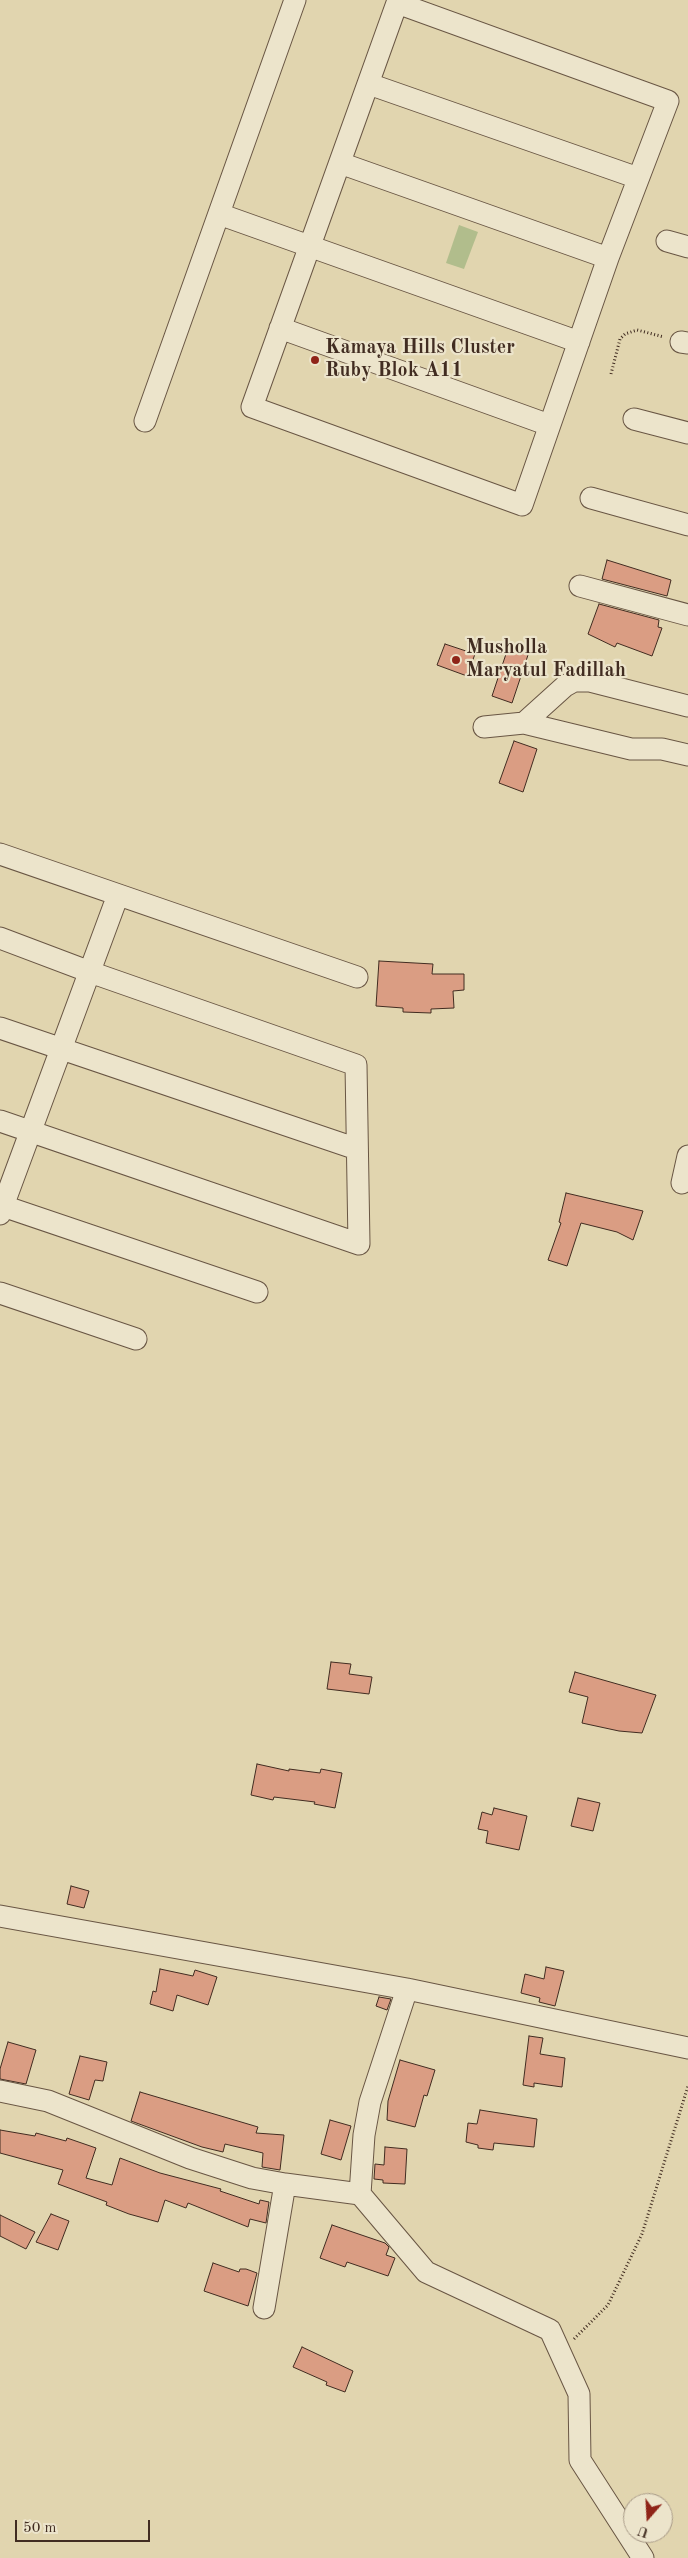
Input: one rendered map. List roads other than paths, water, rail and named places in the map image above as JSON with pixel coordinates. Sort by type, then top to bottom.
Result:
[{"type":"street","points":[[144,421],[295,0]]},
{"type":"street","points":[[397,3],[668,101],[608,258],[522,505],[252,407],[340,163],[397,3]]},
{"type":"street","points":[[369,84],[638,178]]},
{"type":"street","points":[[340,163],[608,258]]},
{"type":"street","points":[[219,214],[579,342]]},
{"type":"street","points":[[667,241],[688,247]]},
{"type":"street","points":[[280,328],[549,425]]},
{"type":"street","points":[[634,419],[688,433]]},
{"type":"street","points":[[592,498],[688,525]]},
{"type":"street","points":[[580,586],[688,615]]},
{"type":"street","points":[[524,723],[565,686],[574,682],[590,681],[688,706]]},
{"type":"street","points":[[484,727],[524,723],[631,750],[662,749],[688,755]]},
{"type":"street","points":[[0,854],[357,976]]},
{"type":"street","points":[[118,895],[1,1209],[257,1292]]},
{"type":"street","points":[[0,938],[90,972],[356,1065],[359,1244],[0,1121]]},
{"type":"street","points":[[0,1028],[357,1149]]},
{"type":"street","points":[[682,1183],[688,1156]]},
{"type":"street","points":[[0,1293],[136,1339]]},
{"type":"street","points":[[0,1916],[407,1989],[688,2048]]},
{"type":"street","points":[[360,2194],[364,2135],[370,2102],[407,1989]]},
{"type":"street","points":[[0,2091],[48,2101],[190,2158],[252,2178],[360,2194],[426,2272],[550,2330],[579,2394],[580,2460],[643,2558]]},
{"type":"street","points":[[264,2308],[285,2184]]},
{"type":"place","name":"Kamaya Hills Cluster Ruby Blok A11","points":[[315,360]]},
{"type":"place","name":"Musholla Maryatul Fadillah","points":[[456,660]]}]
